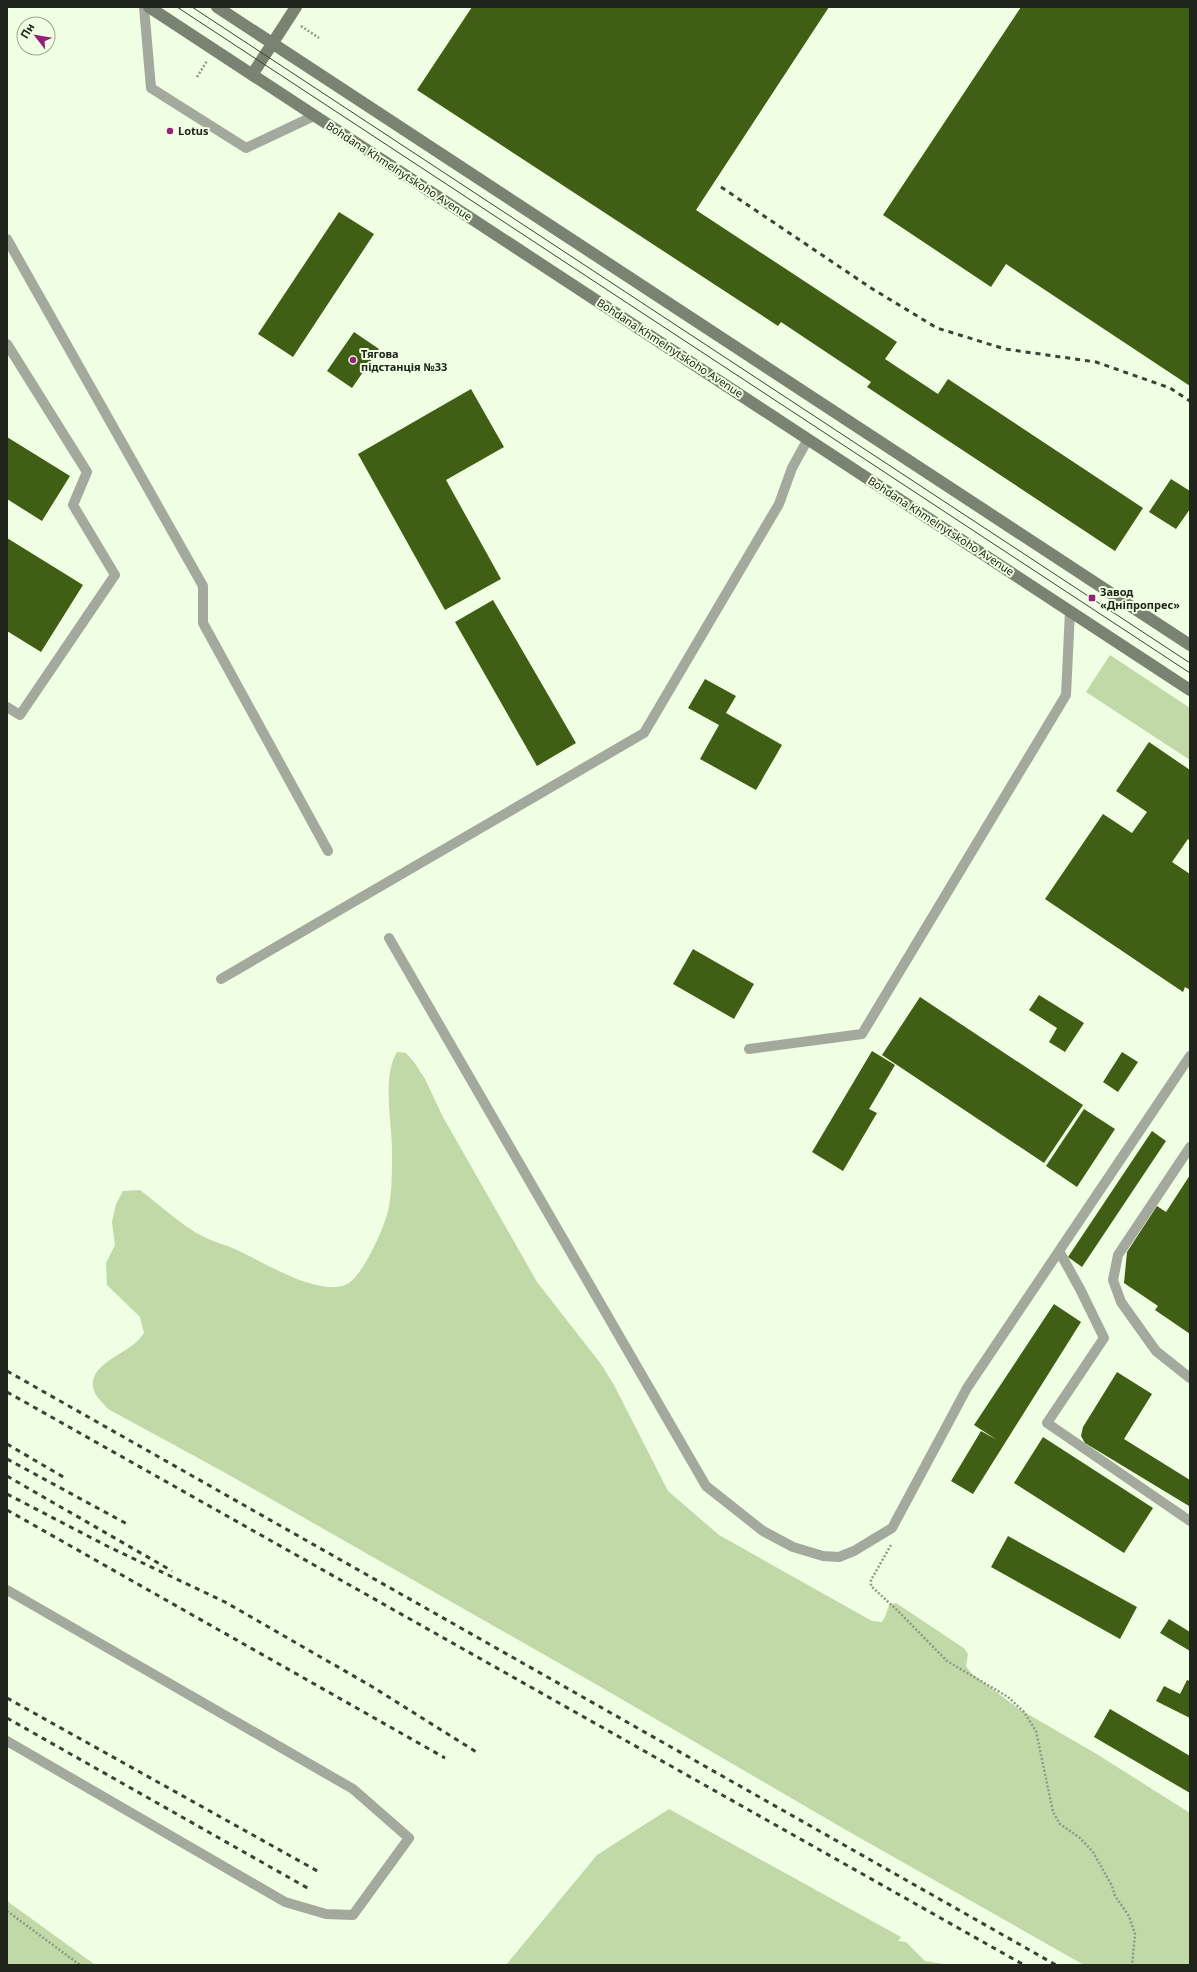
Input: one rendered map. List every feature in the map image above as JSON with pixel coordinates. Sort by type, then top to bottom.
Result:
[{"type":"main road","name":"Bohdana Khmelnytskoho Avenue","points":[[149,7],[1190,690]]},
{"type":"main road","points":[[217,7],[1190,645]]},
{"type":"main road","points":[[252,75],[296,7]]},
{"type":"lane","points":[[144,7],[151,88],[246,148],[314,116]]},
{"type":"lane","points":[[7,239],[203,586],[203,623],[328,851]]},
{"type":"lane","points":[[7,344],[87,472],[73,505],[115,575],[20,714],[7,707]]},
{"type":"lane","points":[[221,979],[644,733],[778,504],[792,468],[808,439]]},
{"type":"lane","points":[[749,1049],[862,1034],[1066,695],[1070,611]]},
{"type":"lane","points":[[389,938],[706,1486],[763,1531],[793,1547],[823,1556],[839,1557],[854,1551],[892,1528],[967,1388],[1190,1056]]},
{"type":"lane","points":[[1189,1152],[1118,1255],[1113,1280],[1122,1302],[1156,1351],[1190,1378]]},
{"type":"lane","points":[[1059,1251],[1104,1338],[1048,1423],[1190,1521]]},
{"type":"lane","points":[[7,1590],[353,1789],[409,1838],[353,1915],[326,1914],[285,1902],[7,1741]]},
{"type":"path","points":[[892,1528],[894,1538],[890,1550],[871,1580],[870,1586],[898,1611],[947,1661],[1008,1696],[1024,1712],[1036,1730],[1053,1812],[1060,1824],[1080,1838],[1093,1852],[1112,1886],[1115,1896],[1123,1905],[1133,1926],[1134,1944],[1132,1965]]},
{"type":"path","points":[[7,1911],[80,1965]]},
{"type":"green space","points":[[1110,655],[1190,708],[1190,760],[1086,692]]},
{"type":"green space","points":[[397,1052],[406,1053],[414,1062],[425,1079],[443,1117],[537,1282],[601,1364],[614,1385],[668,1491],[719,1535],[872,1621],[882,1622],[889,1605],[896,1603],[965,1649],[968,1654],[966,1666],[971,1673],[1019,1709],[1095,1753],[1190,1813],[1190,1965],[1084,1965],[846,1830],[599,1686],[222,1471],[108,1409],[99,1399],[93,1386],[94,1378],[98,1371],[111,1359],[135,1343],[144,1333],[140,1317],[107,1285],[106,1263],[115,1245],[112,1222],[116,1204],[123,1191],[140,1190],[179,1221],[208,1239],[237,1250],[292,1277],[307,1283],[322,1286],[336,1287],[347,1284],[360,1272],[366,1262],[386,1219],[388,1211],[391,1191],[392,1163],[389,1089],[392,1063]]},
{"type":"green space","points":[[669,1809],[901,1937],[898,1941],[906,1942],[925,1961],[949,1965],[506,1965],[597,1855]]},
{"type":"green space","points":[[7,1901],[94,1964],[95,1965],[7,1965]]},
{"type":"building","points":[[472,7],[829,7],[696,210],[897,342],[885,359],[938,394],[948,379],[1143,508],[1115,551],[867,387],[871,382],[781,322],[778,326],[417,90]]},
{"type":"building","points":[[1021,7],[1190,7],[1190,386],[1006,264],[991,287],[883,215]]},
{"type":"building","points":[[339,212],[374,234],[293,357],[258,334]]},
{"type":"building","name":"Тягова пiдстанцiя №33","points":[[354,332],[379,349],[352,388],[327,371]]},
{"type":"building","points":[[471,389],[504,447],[446,480],[501,579],[445,610],[358,454]]},
{"type":"building","points":[[7,437],[70,476],[42,521],[7,499]]},
{"type":"building","points":[[1171,479],[1190,491],[1190,509],[1176,529],[1149,512]]},
{"type":"building","points":[[7,538],[83,585],[41,652],[7,631]]},
{"type":"building","points":[[493,600],[576,743],[537,766],[455,622]]},
{"type":"building","points":[[705,679],[736,696],[726,713],[782,745],[756,790],[700,759],[719,725],[688,708]]},
{"type":"building","points":[[1149,742],[1190,770],[1190,841],[1188,839],[1172,862],[1190,874],[1190,990],[1185,987],[1183,992],[1045,899],[1103,814],[1132,833],[1147,812],[1116,791]]},
{"type":"building","points":[[693,949],[754,984],[734,1019],[673,984]]},
{"type":"building","points":[[1039,995],[1084,1023],[1065,1052],[1049,1042],[1057,1028],[1029,1010]]},
{"type":"building","points":[[920,997],[1083,1105],[1044,1163],[882,1055]]},
{"type":"building","points":[[872,1051],[895,1065],[869,1109],[877,1113],[843,1171],[812,1152]]},
{"type":"building","points":[[1122,1052],[1138,1062],[1118,1092],[1103,1082]]},
{"type":"building","points":[[1084,1109],[1115,1129],[1077,1187],[1046,1166]]},
{"type":"building","points":[[1152,1131],[1166,1141],[1082,1267],[1068,1257]]},
{"type":"building","points":[[1190,1175],[1190,1334],[1155,1310],[1158,1306],[1124,1283],[1127,1252],[1157,1206],[1166,1212]]},
{"type":"building","points":[[1054,1304],[1081,1322],[973,1494],[951,1481],[981,1431],[997,1440],[974,1425]]},
{"type":"building","points":[[1117,1372],[1152,1394],[1124,1439],[1190,1480],[1189,1506],[1085,1443],[1081,1436],[1083,1427]]},
{"type":"building","points":[[1043,1437],[1153,1508],[1124,1553],[1014,1483]]},
{"type":"building","points":[[1008,1536],[1137,1607],[1120,1639],[991,1567]]},
{"type":"building","points":[[1169,1619],[1190,1632],[1190,1651],[1160,1633]]},
{"type":"building","points":[[1187,1680],[1190,1681],[1190,1718],[1156,1701],[1164,1686],[1180,1694]]},
{"type":"building","points":[[1110,1709],[1190,1756],[1190,1793],[1094,1737]]},
{"type":"tram line","points":[[177,7],[1190,673]]},
{"type":"tram line","points":[[192,7],[1190,663]]},
{"type":"railway","points":[[721,187],[871,288],[937,328],[1005,349],[1096,362],[1170,388],[1190,401]]},
{"type":"railway","points":[[7,1371],[1056,1965]]},
{"type":"railway","points":[[7,1392],[1024,1965]]},
{"type":"railway","points":[[7,1444],[65,1478]]},
{"type":"railway","points":[[7,1459],[129,1525]]},
{"type":"railway","points":[[7,1476],[172,1571]]},
{"type":"railway","points":[[7,1494],[109,1547],[225,1602],[371,1686],[478,1753]]},
{"type":"railway","points":[[7,1510],[445,1758]]},
{"type":"railway","points":[[7,1698],[321,1873]]},
{"type":"railway","points":[[7,1718],[311,1890]]},
{"type":"place","name":"Lotus","points":[[170,131]]},
{"type":"place","name":"Тягова пiдстанцiя №33","points":[[353,360]]},
{"type":"place","name":"Завод «Дніпропрес»","points":[[1092,598]]}]
